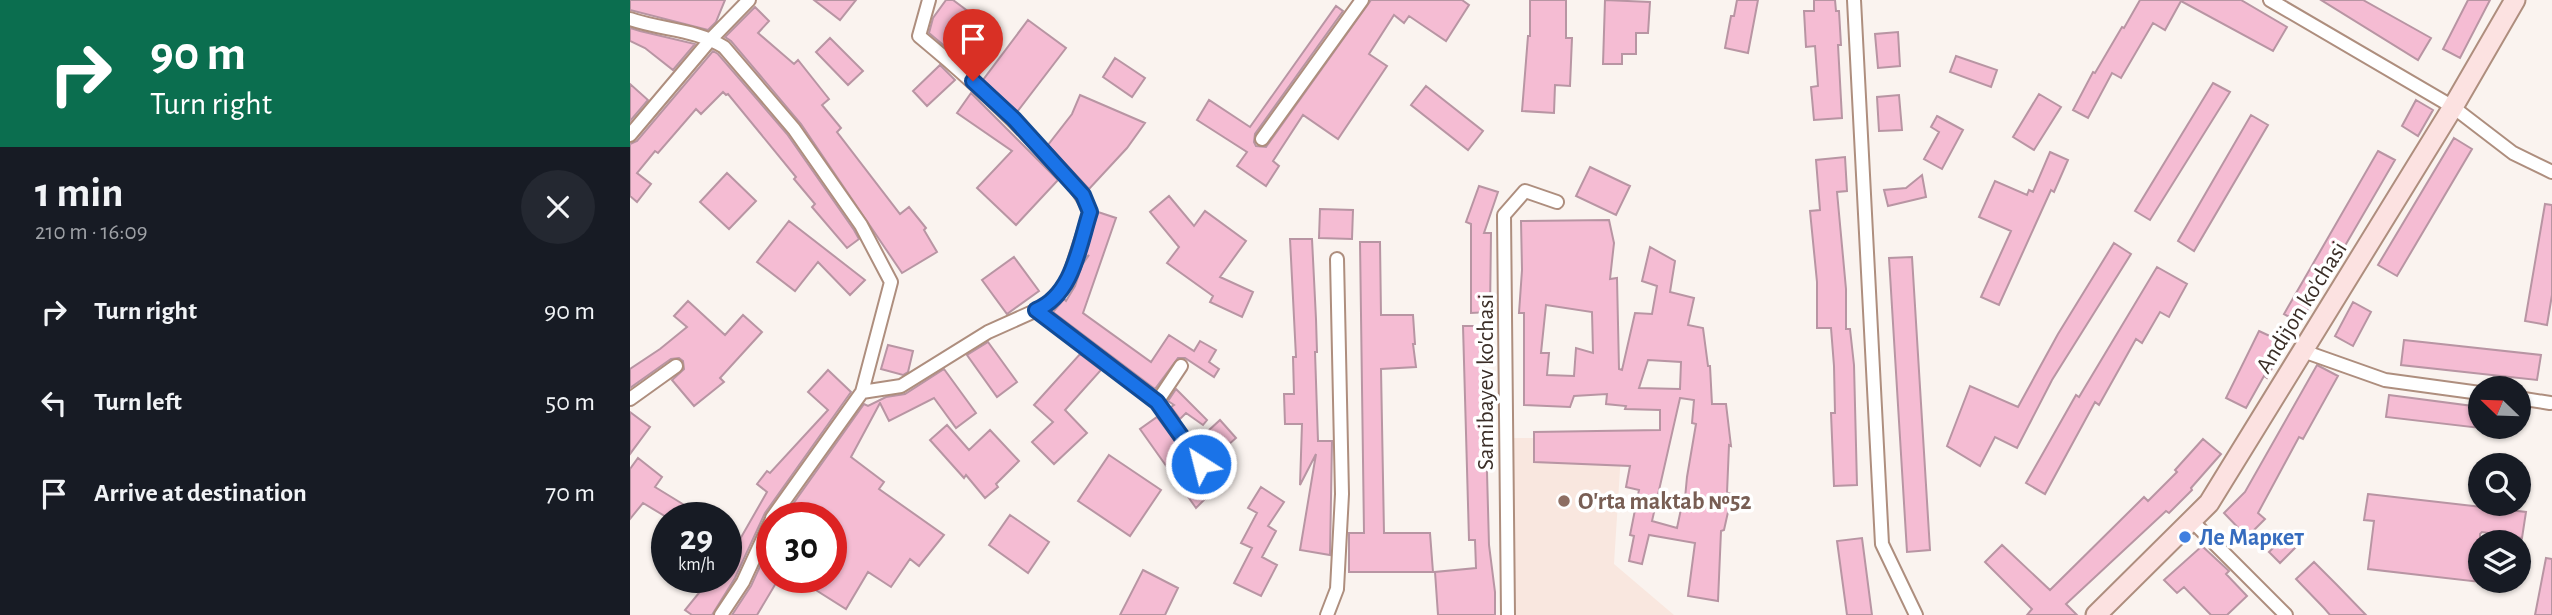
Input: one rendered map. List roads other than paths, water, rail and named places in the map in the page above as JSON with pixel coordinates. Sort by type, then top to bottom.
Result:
[{"type":"street","points":[[630,135],[711,39],[749,0]]},
{"type":"street","points":[[862,392],[901,386],[988,332],[1046,306],[1068,283],[1090,212],[1083,195],[1014,119],[919,36],[929,0]]},
{"type":"street","points":[[1262,139],[1362,0]]},
{"type":"street","points":[[1854,0],[1882,544],[1916,615]]},
{"type":"street","points":[[2270,0],[2453,107],[2514,153],[2552,172]]},
{"type":"street","name":"Andijon ko'chasi","points":[[2096,615],[2209,503],[2453,107],[2515,0]]},
{"type":"street","points":[[630,19],[651,27],[675,29],[711,39],[724,47],[794,129],[861,225],[891,282],[862,392],[783,502]]},
{"type":"street","name":"Samibayev ko'chasi","points":[[1508,615],[1504,215],[1525,191],[1558,202]]},
{"type":"street","points":[[1327,615],[1336,589],[1342,494],[1337,259]]},
{"type":"street","points":[[1036,310],[1157,402],[1201,464]]},
{"type":"street","points":[[2303,351],[2385,380],[2468,391]]},
{"type":"street","points":[[630,400],[676,366]]},
{"type":"street","points":[[1157,402],[1181,366]]},
{"type":"street","points":[[2531,400],[2550,403]]},
{"type":"street","points":[[2192,521],[2286,615]]},
{"type":"street","points":[[721,615],[743,582],[756,553]]},
{"type":"place","name":"O'rta maktab №52","points":[[1564,501]]},
{"type":"place","name":"Ле Маркет","points":[[2185,537]]}]
